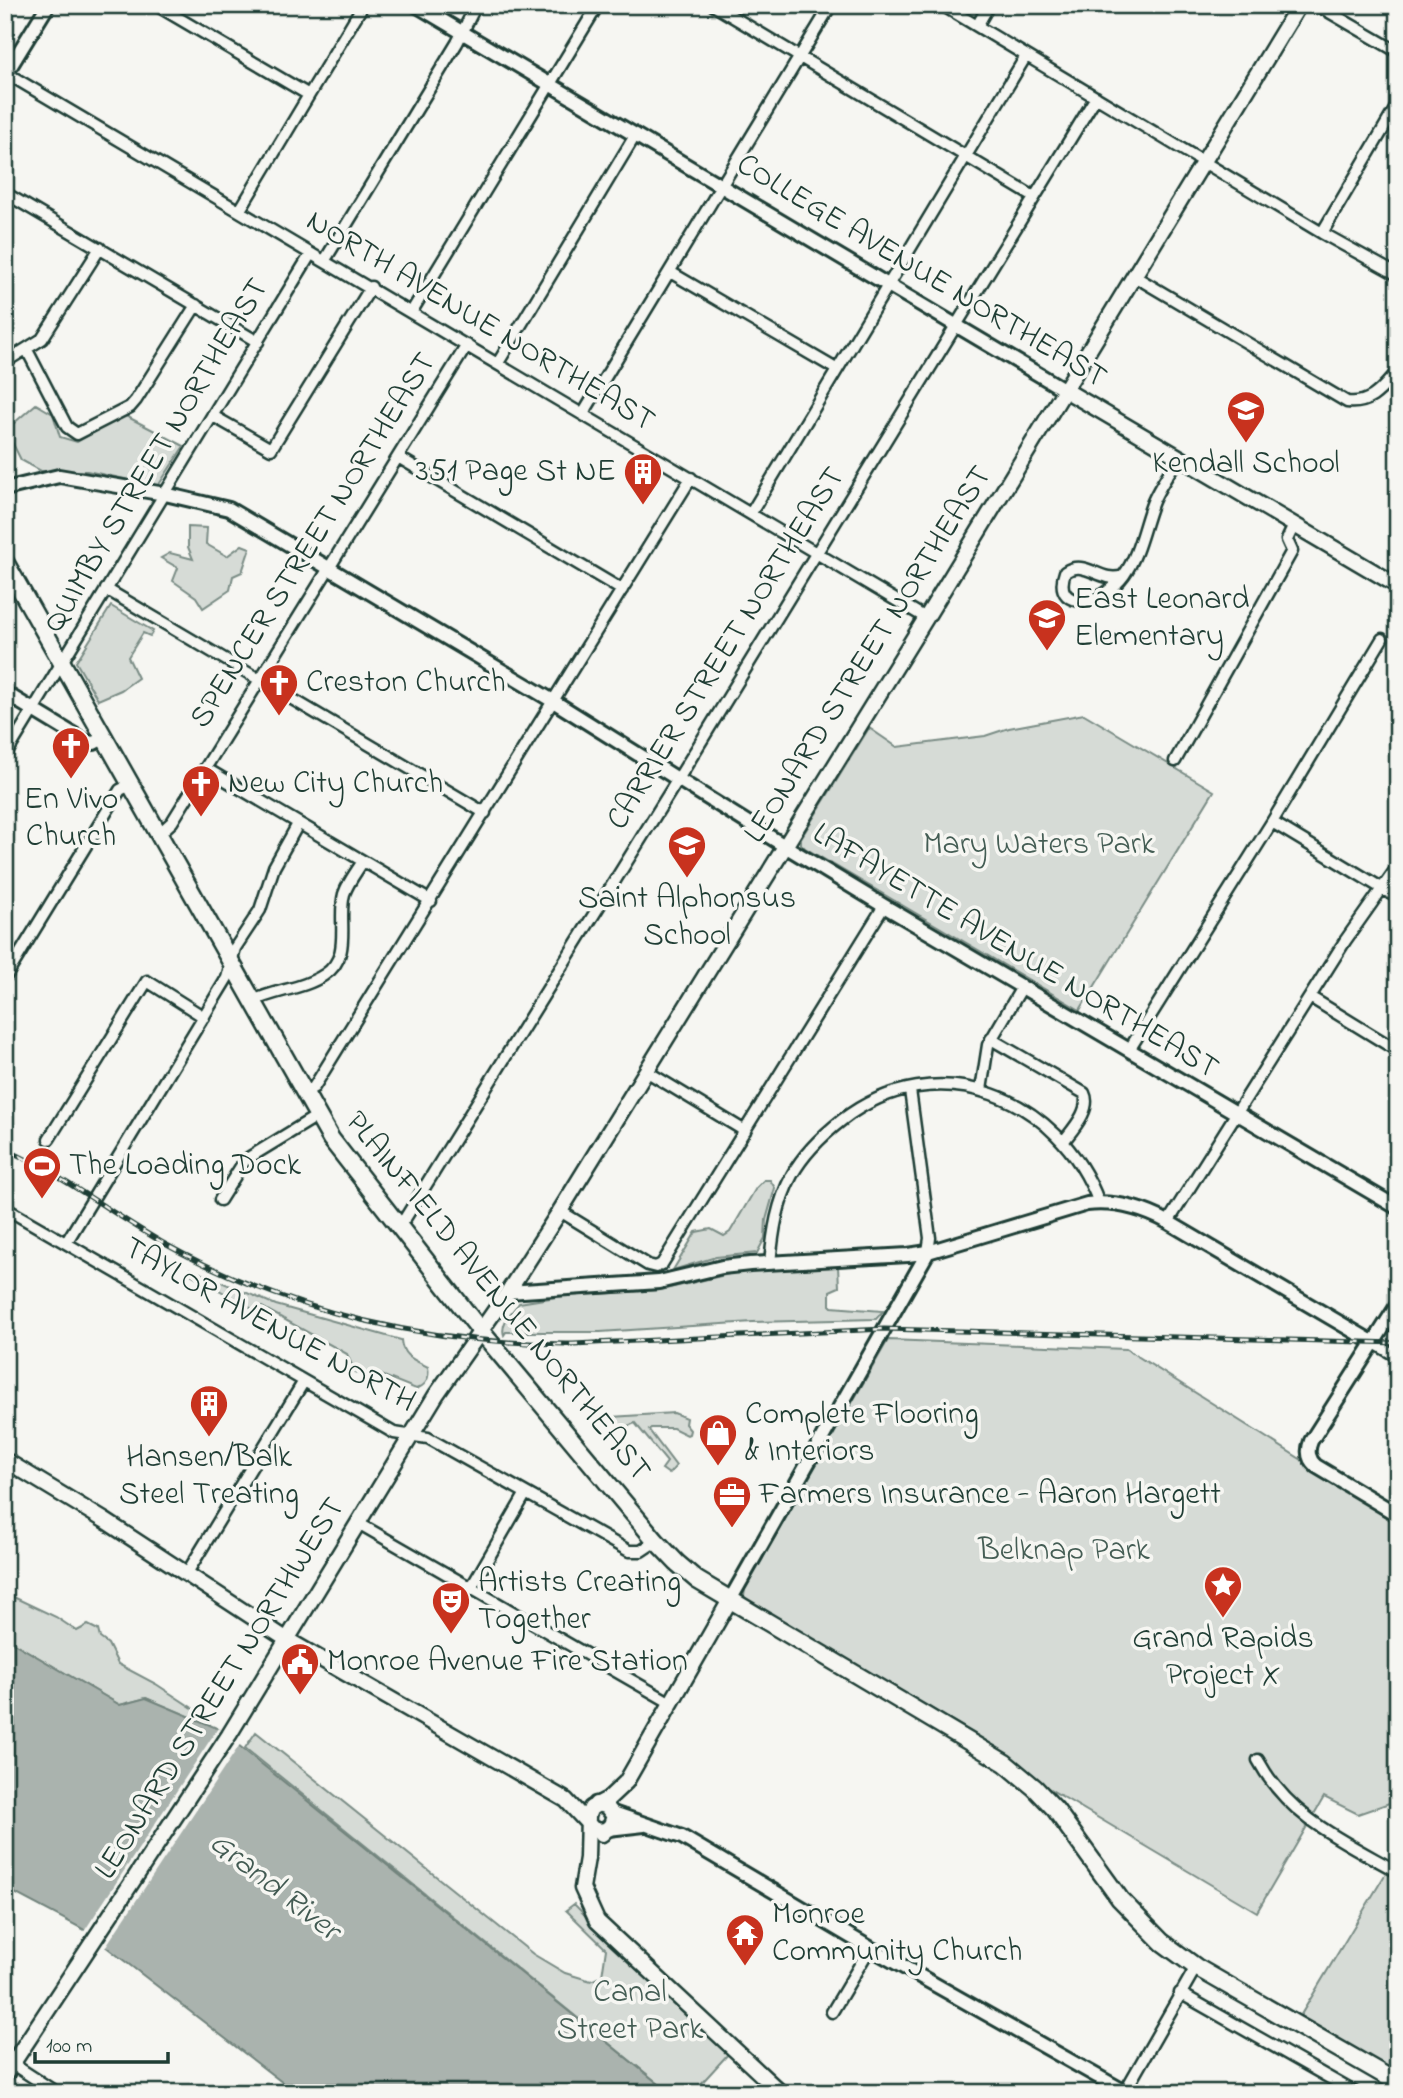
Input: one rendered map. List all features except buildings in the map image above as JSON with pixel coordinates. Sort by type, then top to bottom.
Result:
[{"type":"main road","name":"LEONARD STREET NORTHEAST","points":[[480,1330],[508,1292],[646,1071],[926,618],[1299,5]]},
{"type":"main road","name":"COLLEGE AVENUE NORTHEAST","points":[[1065,390],[1398,586]]},
{"type":"main road","name":"PLAINFIELD AVENUE NORTHEAST","points":[[5,562],[317,1116],[341,1154],[480,1330],[656,1541],[683,1570],[990,1753],[1015,1771],[1063,1818],[1128,1910],[1151,1933],[1196,1967],[1393,2086]]},
{"type":"main road","name":"LEONARD STREET NORTHWEST","points":[[8,2066],[229,1735],[411,1435],[480,1330]]},
{"type":"main road","points":[[5,1460],[187,1573],[286,1639],[564,1799],[595,1830],[608,1829]]},
{"type":"main road","points":[[730,1600],[626,1782],[611,1797],[590,1810],[582,1888],[597,1921],[612,1937],[781,2093]]},
{"type":"main road","points":[[586,1858],[614,1821],[613,1813],[623,1795],[626,1782]]},
{"type":"main road","points":[[564,1799],[599,1804],[606,1806],[613,1813]]},
{"type":"main road","points":[[592,1908],[792,2093]]},
{"type":"street","points":[[6,74],[48,5]]},
{"type":"street","points":[[156,5],[309,95]]},
{"type":"street","points":[[240,210],[363,5]]},
{"type":"street","name":"COLLEGE AVENUE NORTHEAST","points":[[416,5],[1065,390]]},
{"type":"street","points":[[325,260],[476,5]]},
{"type":"street","name":"SPENCER STREET NORTHEAST","points":[[412,312],[598,5]]},
{"type":"street","points":[[713,5],[1034,197]]},
{"type":"street","points":[[583,414],[831,5]]},
{"type":"street","points":[[942,5],[1322,233],[1398,275]]},
{"type":"street","points":[[977,26],[989,5]]},
{"type":"street","points":[[1317,5],[1398,52]]},
{"type":"street","points":[[751,513],[1026,55]]},
{"type":"street","name":"NORTH AVENUE NORTHEAST","points":[[6,74],[240,210],[310,255],[325,260],[498,362],[926,618]]},
{"type":"street","name":"CARRIER STREET NORTHEAST","points":[[398,1226],[678,779],[1096,97]]},
{"type":"street","points":[[1322,233],[1398,104]]},
{"type":"street","points":[[498,362],[636,134]]},
{"type":"street","points":[[5,193],[258,342]]},
{"type":"street","points":[[5,362],[42,339],[100,248]]},
{"type":"street","name":"QUIMBY STREET NORTHEAST","points":[[5,756],[310,255]]},
{"type":"street","points":[[670,272],[836,369]]},
{"type":"street","points":[[1134,276],[1348,402],[1360,404],[1368,400],[1398,371]]},
{"type":"street","points":[[213,416],[271,449],[371,287]]},
{"type":"street","points":[[27,349],[67,427],[77,434],[130,407],[144,392],[197,305]]},
{"type":"street","name":"SPENCER STREET NORTHEAST","points":[[159,834],[172,822],[467,345]]},
{"type":"street","points":[[398,457],[622,590]]},
{"type":"street","points":[[1123,576],[1106,578],[1083,567],[1071,568],[1065,572],[1061,586],[1064,594],[1071,599],[1090,599],[1104,594],[1123,576],[1142,536],[1152,502],[1179,457]]},
{"type":"street","name":"LAFAYETTE AVENUE NORTHEAST","points":[[5,489],[59,476],[165,494],[229,509],[553,701],[884,906],[1398,1208]]},
{"type":"street","points":[[304,1093],[314,1087],[691,478]]},
{"type":"street","points":[[1175,761],[1292,551],[1287,540],[1294,525]]},
{"type":"street","points":[[106,589],[485,813]]},
{"type":"street","points":[[1129,1050],[1272,822],[1382,639]]},
{"type":"street","points":[[5,693],[86,742],[94,743],[105,737]]},
{"type":"street","points":[[205,768],[431,901]]},
{"type":"street","points":[[5,978],[120,790],[131,785]]},
{"type":"street","points":[[1272,822],[1398,898]]},
{"type":"street","points":[[66,1243],[227,978],[235,948],[260,910],[279,856],[298,824]]},
{"type":"street","points":[[253,1001],[269,993],[313,981],[329,971],[338,958],[342,943],[344,895],[363,860]]},
{"type":"street","points":[[1168,1222],[1310,997],[1398,866]]},
{"type":"street","points":[[560,1210],[648,1265],[656,1267],[667,1257],[884,906]]},
{"type":"street","points":[[49,1139],[147,981],[204,1017]]},
{"type":"street","points":[[981,1090],[991,1038],[1022,987]]},
{"type":"street","points":[[1310,997],[1398,1051]]},
{"type":"street","points":[[991,1038],[1084,1093],[1087,1098],[1085,1108],[1063,1142]]},
{"type":"street","points":[[646,1071],[745,1131]]},
{"type":"street","points":[[770,1263],[780,1202],[792,1175],[808,1153],[826,1133],[858,1109],[880,1098],[910,1090],[939,1086],[981,1090],[1019,1105],[1037,1117],[1063,1142],[1080,1164],[1099,1203]]},
{"type":"street","points":[[730,1600],[928,1252],[930,1238],[910,1090]]},
{"type":"street","points":[[220,1200],[245,1160],[317,1116]]},
{"type":"street","points":[[508,1292],[659,1282],[722,1267],[908,1255],[928,1252],[1087,1204],[1110,1203],[1135,1208],[1168,1222],[1398,1357]]},
{"type":"street","name":"TAYLOR AVENUE NORTH","points":[[5,1208],[394,1433],[428,1438],[632,1552],[641,1551],[656,1541]]},
{"type":"street","points":[[1398,1304],[1311,1441],[1308,1455],[1312,1463],[1320,1469],[1398,1514]]},
{"type":"street","points":[[187,1573],[304,1381]]},
{"type":"street","points":[[471,1588],[526,1493]]},
{"type":"street","points":[[358,1523],[671,1703]]},
{"type":"street","points":[[1258,1760],[1284,1798],[1298,1812],[1327,1832],[1398,1872]]},
{"type":"street","points":[[613,1813],[682,1838],[1125,2092],[1196,1967]]},
{"type":"street","points":[[608,1829],[645,1825]]},
{"type":"street","points":[[832,2012],[870,1948]]},
{"type":"street","points":[[1180,1993],[1356,2093]]},
{"type":"street","points":[[8,2066],[57,2093]]},
{"type":"green space","points":[[36,404],[53,414],[60,437],[77,442],[124,415],[184,446],[158,486],[87,471],[41,471],[21,460],[6,430]]},
{"type":"green space","points":[[188,527],[207,528],[206,544],[227,556],[242,545],[250,548],[242,572],[233,576],[230,590],[203,608],[196,597],[173,581],[178,568],[161,558],[170,553],[193,559],[188,547]]},
{"type":"green space","points":[[111,606],[153,631],[150,636],[143,633],[128,657],[138,678],[121,690],[98,700],[76,662]]},
{"type":"green space","name":"Mary Waters Park","points":[[1084,714],[1214,791],[1080,1010],[801,844],[801,838],[869,728],[897,747],[985,736],[1009,728]]},
{"type":"green space","points":[[764,1180],[770,1180],[775,1188],[766,1220],[765,1238],[757,1253],[716,1257],[673,1270],[696,1232],[711,1229],[724,1236],[730,1232],[756,1188]]},
{"type":"green space","points":[[838,1266],[839,1287],[830,1291],[830,1305],[883,1311],[876,1319],[753,1322],[600,1332],[506,1332],[504,1335],[503,1331],[505,1322],[519,1303],[563,1296],[661,1290],[742,1271]]},
{"type":"green space","points":[[190,1269],[276,1305],[401,1340],[407,1354],[428,1367],[427,1381],[416,1389],[374,1372],[366,1376],[355,1372],[347,1354],[262,1307],[258,1312],[189,1273]]},
{"type":"green space","name":"Belknap Park","points":[[888,1340],[1126,1349],[1302,1460],[1307,1467],[1398,1520],[1398,1800],[1358,1814],[1324,1797],[1257,1912],[1043,1785],[1022,1765],[980,1737],[748,1601],[744,1596],[745,1589]]},
{"type":"green space","points":[[674,1413],[686,1418],[689,1434],[673,1428],[649,1430],[676,1466],[669,1474],[662,1469],[667,1462],[635,1423],[621,1429],[616,1424],[606,1424],[611,1417]]},
{"type":"green space","points":[[5,1593],[56,1617],[77,1631],[88,1625],[98,1630],[100,1638],[108,1644],[118,1664],[156,1684],[206,1717],[210,1725],[146,1698],[120,1705],[5,1638]]},
{"type":"green space","name":"Canal Street Park","points":[[256,1732],[533,1954],[565,1973],[591,1981],[602,1976],[606,1949],[566,1910],[574,1904],[623,1954],[730,2052],[698,2087],[704,2093],[670,2093],[245,1748]]},
{"type":"green space","points":[[1386,1873],[1398,1880],[1398,2074],[1299,2018]]},
{"type":"water","name":"Grand River","points":[[5,1638],[120,1705],[146,1698],[217,1728],[670,2093],[296,2093],[83,1929],[5,1888]]},
{"type":"pier","points":[[218,1728],[241,1743],[104,1949],[83,1933]]},
{"type":"railway","points":[[5,1149],[66,1182],[165,1244],[212,1268],[311,1306],[415,1331],[520,1343],[573,1344],[884,1329],[1398,1343]]},
{"type":"place","name":"Kendall School","points":[[1246,444]]},
{"type":"place","name":"351 Page St NE","points":[[643,506]]},
{"type":"place","name":"East Leonard Elementary","points":[[1047,652]]},
{"type":"place","name":"Creston Church","points":[[279,717]]},
{"type":"place","name":"En Vivo Church","points":[[71,780]]},
{"type":"place","name":"New City Church","points":[[201,818]]},
{"type":"place","name":"Saint Alphonsus School","points":[[687,879]]},
{"type":"place","name":"The Loading Dock","points":[[42,1200]]},
{"type":"place","name":"Hansen/Balk Steel Treating","points":[[209,1438]]},
{"type":"place","name":"Complete Flooring & Interiors","points":[[718,1467]]},
{"type":"place","name":"Farmers Insurance - Aaron Hargett","points":[[732,1529]]},
{"type":"place","name":"Grand Rapids Project X","points":[[1223,1619]]},
{"type":"place","name":"Artists Creating Together","points":[[451,1635]]},
{"type":"place","name":"Monroe Avenue Fire Station","points":[[300,1696]]},
{"type":"place","name":"Monroe Community Church","points":[[745,1967]]}]
